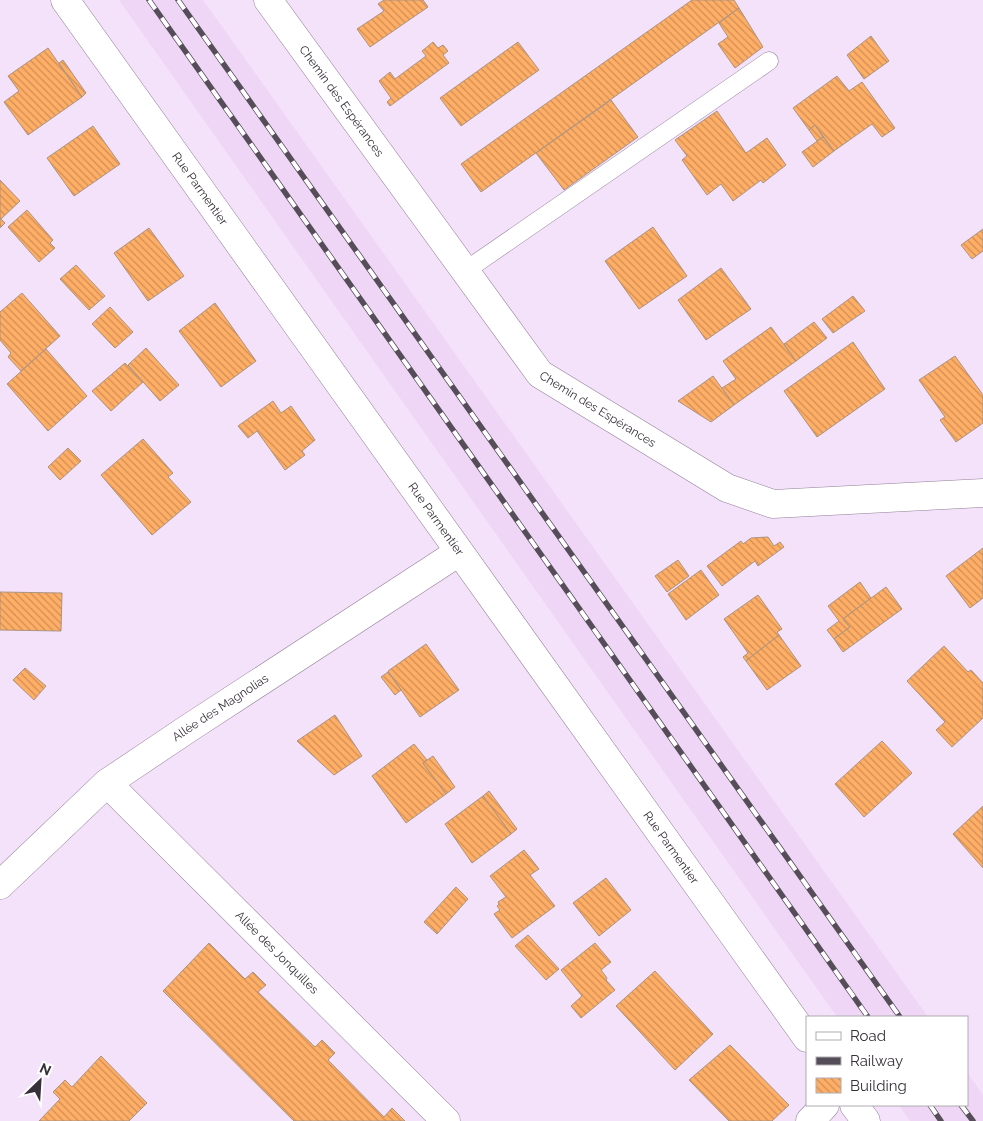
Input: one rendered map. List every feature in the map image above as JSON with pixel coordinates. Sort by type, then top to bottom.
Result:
[{"type":"street","name":"Rue Parmentier","points":[[65,0],[806,1037]]},
{"type":"street","name":"Chemin des Espérances","points":[[268,0],[540,374],[726,488],[773,504],[983,493]]},
{"type":"street","name":"Allée des Magnolias","points":[[0,885],[107,783],[188,728],[459,552]]},
{"type":"street","name":"Allée des Jonquilles","points":[[107,783],[446,1121]]},
{"type":"street","points":[[810,1121],[824,1106]]},
{"type":"street","points":[[855,1106],[866,1121]]},
{"type":"lane","points":[[465,271],[769,61]]},
{"type":"shaded area","points":[[119,0],[203,0],[927,1016],[836,1016]]},
{"type":"shaded area","points":[[968,1073],[983,1095],[983,1121],[910,1121],[900,1106],[968,1106]]},
{"type":"building","points":[[384,0],[423,0],[428,7],[370,47],[357,29],[384,11],[378,4]]},
{"type":"building","points":[[692,0],[734,0],[739,8],[481,192],[461,164]]},
{"type":"building","points":[[739,8],[763,47],[735,68],[718,44],[728,37],[719,23]]},
{"type":"building","points":[[871,36],[889,61],[864,79],[847,55]]},
{"type":"building","points":[[433,42],[438,48],[443,45],[448,51],[443,55],[449,63],[390,106],[387,102],[391,98],[379,81],[390,72],[395,79],[426,56],[422,51]]},
{"type":"building","points":[[518,42],[539,70],[461,126],[440,98]]},
{"type":"building","points":[[48,48],[82,97],[28,135],[4,102],[19,91],[8,76]]},
{"type":"building","points":[[63,60],[86,93],[82,97],[59,63]]},
{"type":"building","points":[[837,76],[849,91],[862,82],[895,128],[882,137],[872,124],[834,151],[815,125],[809,130],[793,108]]},
{"type":"building","points":[[611,100],[638,137],[564,190],[536,153]]},
{"type":"building","points":[[717,111],[746,153],[767,138],[786,165],[763,183],[761,180],[733,201],[721,184],[707,195],[682,160],[687,156],[675,140]]},
{"type":"building","points":[[815,125],[823,137],[817,141],[809,130]]},
{"type":"building","points":[[93,126],[120,164],[74,196],[47,158]]},
{"type":"building","points":[[823,137],[834,151],[813,167],[802,152]]},
{"type":"building","points":[[0,180],[20,201],[1,219],[5,223],[0,228]]},
{"type":"building","points":[[27,210],[53,240],[50,243],[55,248],[39,262],[8,227]]},
{"type":"building","points":[[653,227],[687,276],[639,309],[605,261]]},
{"type":"building","points":[[149,228],[184,276],[148,301],[114,253]]},
{"type":"building","points":[[983,229],[983,251],[972,259],[961,245]]},
{"type":"building","points":[[76,265],[105,296],[89,310],[60,279]]},
{"type":"building","points":[[721,268],[751,309],[706,340],[678,300]]},
{"type":"building","points":[[22,293],[60,336],[21,371],[8,357],[11,353],[0,340],[0,312]]},
{"type":"building","points":[[853,296],[865,311],[833,333],[822,319]]},
{"type":"building","points":[[215,303],[256,361],[221,387],[179,331]]},
{"type":"building","points":[[110,307],[133,332],[115,348],[92,324]]},
{"type":"building","points":[[814,322],[827,338],[796,361],[784,344]]},
{"type":"building","points":[[771,327],[796,361],[734,405],[722,388],[736,379],[723,361]]},
{"type":"building","points":[[853,342],[885,389],[817,437],[784,391]]},
{"type":"building","points":[[146,348],[179,385],[160,401],[128,365]]},
{"type":"building","points":[[46,349],[87,396],[48,431],[7,384]]},
{"type":"building","points":[[955,356],[983,395],[983,423],[956,442],[940,420],[945,417],[919,380]]},
{"type":"building","points":[[125,363],[143,382],[111,411],[92,391]]},
{"type":"building","points":[[713,376],[734,405],[711,422],[678,401]]},
{"type":"building","points":[[273,401],[281,413],[291,406],[315,440],[302,451],[305,455],[285,470],[257,431],[248,438],[238,426]]},
{"type":"building","points":[[143,439],[173,473],[168,477],[191,502],[152,535],[101,475]]},
{"type":"building","points":[[68,448],[81,461],[60,480],[48,467]]},
{"type":"building","points":[[768,537],[774,546],[780,542],[784,547],[758,566],[755,561],[722,586],[707,566],[741,541],[743,544],[751,538]]},
{"type":"building","points":[[983,548],[983,598],[970,608],[946,576]]},
{"type":"building","points":[[678,560],[689,576],[667,592],[655,576]]},
{"type":"building","points":[[701,570],[719,595],[686,620],[668,594]]},
{"type":"building","points":[[860,582],[871,598],[843,619],[850,627],[834,639],[827,630],[839,621],[828,606]]},
{"type":"building","points":[[886,587],[902,609],[843,652],[834,639],[850,627],[843,619]]},
{"type":"building","points":[[0,592],[62,593],[61,631],[0,630]]},
{"type":"building","points":[[758,595],[782,629],[777,632],[779,635],[746,661],[743,657],[748,653],[724,619]]},
{"type":"building","points":[[779,635],[801,666],[767,690],[746,661]]},
{"type":"building","points":[[426,644],[459,690],[420,717],[388,671]]},
{"type":"building","points":[[944,646],[968,672],[971,670],[983,683],[983,718],[952,747],[936,730],[945,722],[907,681]]},
{"type":"building","points":[[25,668],[46,686],[34,700],[13,680]]},
{"type":"building","points":[[388,672],[401,690],[395,695],[381,677]]},
{"type":"building","points":[[335,715],[362,756],[334,775],[297,741]]},
{"type":"building","points":[[882,741],[912,773],[864,817],[835,784]]},
{"type":"building","points":[[414,744],[427,760],[423,763],[446,794],[406,823],[372,776]]},
{"type":"building","points":[[433,756],[455,787],[446,794],[423,763]]},
{"type":"building","points":[[489,791],[517,829],[511,834],[483,796]]},
{"type":"building","points":[[483,796],[511,834],[472,863],[445,824]]},
{"type":"building","points":[[983,806],[983,868],[953,834]]},
{"type":"building","points":[[524,850],[539,869],[530,875],[555,906],[512,938],[494,914],[500,910],[497,906],[498,902],[506,897],[490,876]]},
{"type":"building","points":[[606,878],[631,910],[599,936],[573,903]]},
{"type":"building","points":[[456,887],[468,899],[437,934],[424,922]]},
{"type":"building","points":[[528,935],[559,969],[546,980],[515,946]]},
{"type":"building","points":[[209,943],[245,979],[253,972],[266,985],[258,992],[315,1047],[322,1040],[335,1053],[328,1060],[384,1117],[392,1108],[405,1121],[294,1121],[163,991]]},
{"type":"building","points":[[595,943],[611,962],[601,970],[607,978],[606,980],[615,990],[581,1018],[571,1006],[582,996],[561,970]]},
{"type":"building","points":[[655,971],[713,1034],[675,1070],[616,1006]]},
{"type":"building","points":[[730,1045],[789,1105],[772,1121],[729,1121],[689,1080]]},
{"type":"building","points":[[101,1056],[147,1103],[129,1121],[39,1121],[60,1099],[53,1092],[65,1080],[72,1087]]},
{"type":"railway","points":[[149,0],[867,1016]]},
{"type":"railway","points":[[178,0],[899,1016]]},
{"type":"railway","points":[[931,1106],[941,1121]]},
{"type":"railway","points":[[962,1106],[973,1121]]}]
